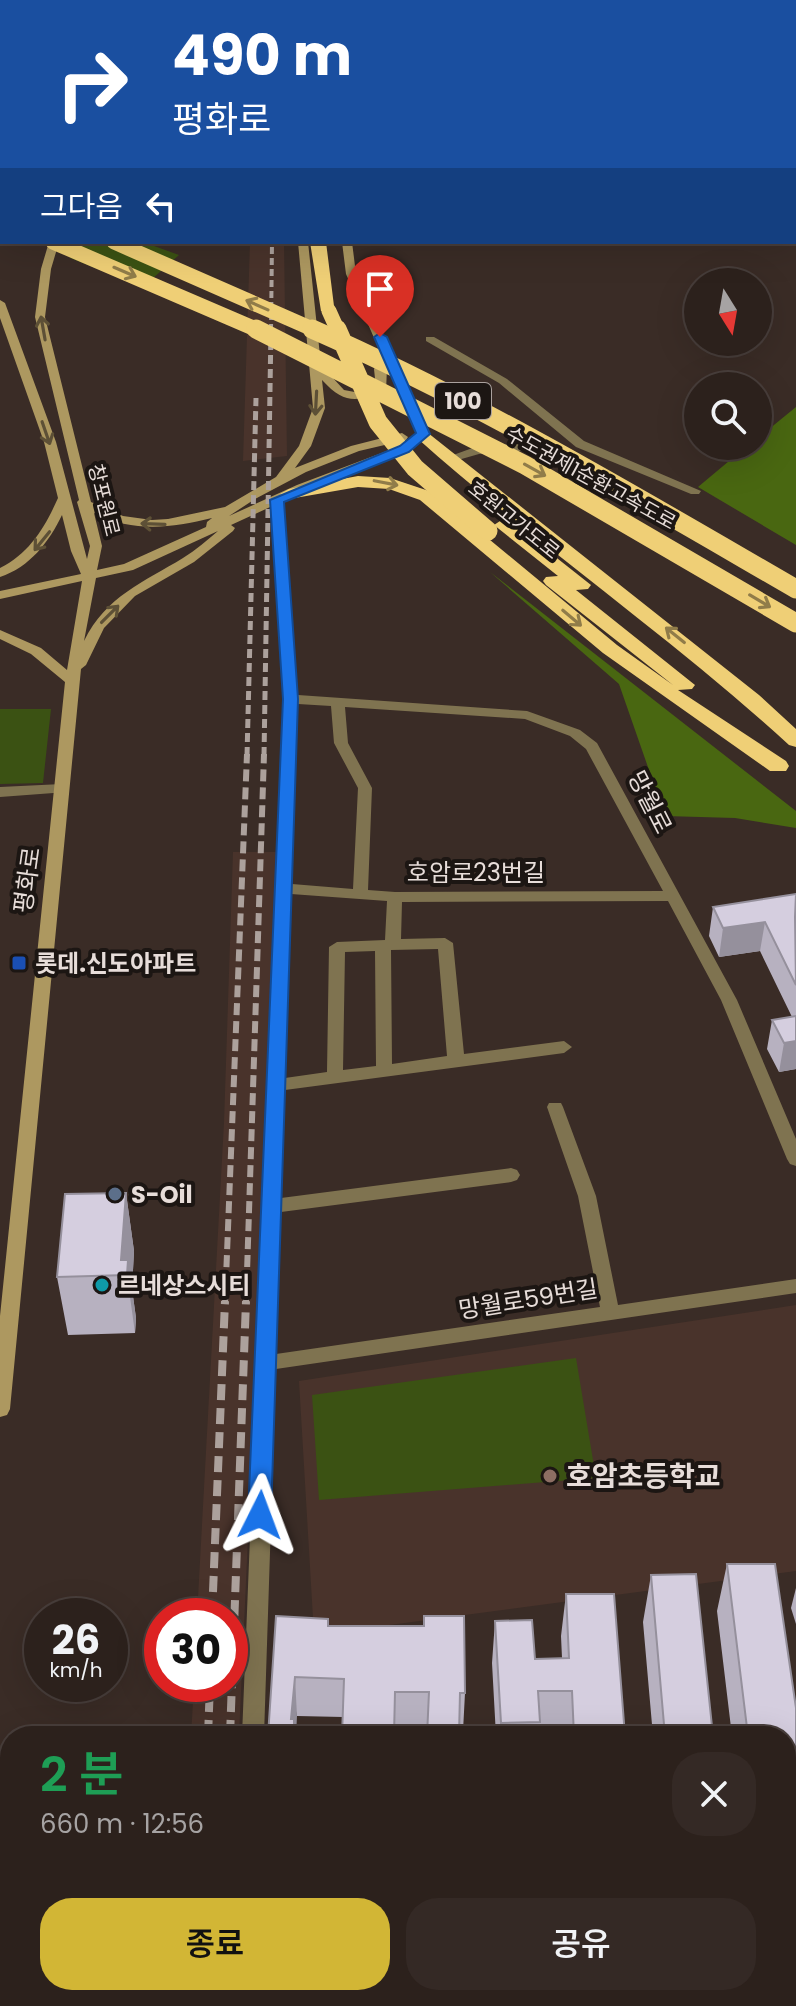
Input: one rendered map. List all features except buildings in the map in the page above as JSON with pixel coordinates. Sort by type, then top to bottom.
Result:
[{"type":"highway","name":"수도권제1순환고속도로","points":[[59,244],[234,320],[450,424],[580,495],[796,623]]},
{"type":"highway","name":"수도권제1순환고속도로","points":[[119,244],[407,371],[596,473],[796,589]]},
{"type":"highway","name":"호원고가도로","points":[[319,244],[337,311],[378,422],[415,468],[796,749]]},
{"type":"highway","name":"호원고가도로","points":[[333,244],[337,311]]},
{"type":"highway","points":[[423,434],[480,483],[676,636],[796,740]]},
{"type":"highway","points":[[281,492],[366,479],[404,486],[426,496],[610,649],[693,710],[796,779]]},
{"type":"highway","points":[[426,496],[430,489],[454,479],[480,483]]},
{"type":"highway","name":"호원고가도로","points":[[496,528],[705,701],[778,766]]},
{"type":"main road","name":"창포원로","points":[[53,244],[46,269],[40,317],[96,546],[89,578]]},
{"type":"main road","points":[[281,492],[305,446],[319,408],[303,244]]},
{"type":"main road","points":[[347,244],[351,274],[423,434]]},
{"type":"main road","name":"창포원로","points":[[0,303],[65,494],[77,551],[89,578]]},
{"type":"main road","points":[[315,366],[340,393],[360,396],[382,390],[380,369],[388,356]]},
{"type":"main road","points":[[83,502],[111,520],[167,525],[226,511],[312,484],[404,449],[423,434]]},
{"type":"main road","points":[[0,634],[36,651],[72,681],[98,627],[130,593],[190,559],[281,492],[300,471],[375,441],[423,434]]},
{"type":"main road","points":[[300,471],[313,468],[328,471],[312,484]]},
{"type":"main road","points":[[0,573],[29,556],[46,538],[65,494]]},
{"type":"main road","points":[[204,532],[226,511]]},
{"type":"main road","points":[[0,595],[89,578],[128,567],[245,516]]},
{"type":"main road","name":"평화로","points":[[0,1409],[45,928],[72,681],[89,578]]},
{"type":"street","points":[[456,0],[526,0]]},
{"type":"street","points":[[430,339],[503,381],[580,444],[695,491]]},
{"type":"street","points":[[451,458],[478,450],[580,444]]},
{"type":"street","points":[[253,1726],[291,699],[281,492]]},
{"type":"street","name":"망월로","points":[[291,699],[527,715],[575,733],[592,746],[602,760],[670,896],[729,1000],[796,1159]]},
{"type":"street","points":[[338,702],[341,743],[365,788],[360,894]]},
{"type":"street","points":[[0,792],[62,789]]},
{"type":"street","name":"호암로23번길","points":[[282,888],[395,897],[670,896]]},
{"type":"street","points":[[384,1070],[388,944],[395,897]]},
{"type":"street","points":[[335,1077],[337,947],[445,943],[456,1061]]},
{"type":"street","points":[[276,1085],[564,1047]]},
{"type":"street","points":[[555,1107],[587,1196],[610,1311]]},
{"type":"street","points":[[272,1206],[511,1175]]},
{"type":"street","name":"망월로59번길","points":[[267,1363],[796,1286]]},
{"type":"shaded area","points":[[250,244],[284,244],[287,456],[243,461]]},
{"type":"shaded area","points":[[233,852],[279,852],[245,1598],[198,1598],[224,1123]]},
{"type":"shaded area","name":"호암초등학교","points":[[796,1305],[796,1571],[314,1635],[299,1381]]},
{"type":"shaded area","points":[[193,1702],[241,1702],[239,1726],[192,1726]]},
{"type":"green space","points":[[79,244],[149,244],[179,255],[143,287],[70,258]]},
{"type":"green space","points":[[796,407],[796,545],[698,487],[730,460],[772,460],[772,427]]},
{"type":"green space","points":[[490,572],[796,811],[796,828],[735,818],[665,816],[619,684]]},
{"type":"green space","points":[[0,709],[51,709],[43,783],[0,784]]},
{"type":"green space","points":[[576,1358],[596,1478],[319,1500],[312,1395]]},
{"type":"railway","points":[[271,331],[272,244]]},
{"type":"railway","points":[[264,756],[271,329]]},
{"type":"railway","points":[[247,756],[256,398]]},
{"type":"railway","points":[[225,1303],[247,754]]},
{"type":"railway","points":[[246,1303],[264,754]]},
{"type":"railway","points":[[213,1598],[225,1301]]},
{"type":"railway","points":[[230,1726],[246,1301]]},
{"type":"railway","points":[[208,1726],[209,1702]]},
{"type":"place","name":"롯데.신도아파트","points":[[19,963]]},
{"type":"place","name":"S-Oil","points":[[115,1194]]},
{"type":"place","name":"르네상스시티","points":[[102,1285]]},
{"type":"place","name":"호암초등학교","points":[[550,1476]]},
{"type":"route","points":[[260,1515],[291,699],[281,519],[277,500],[404,449],[423,434],[380,337]]}]
